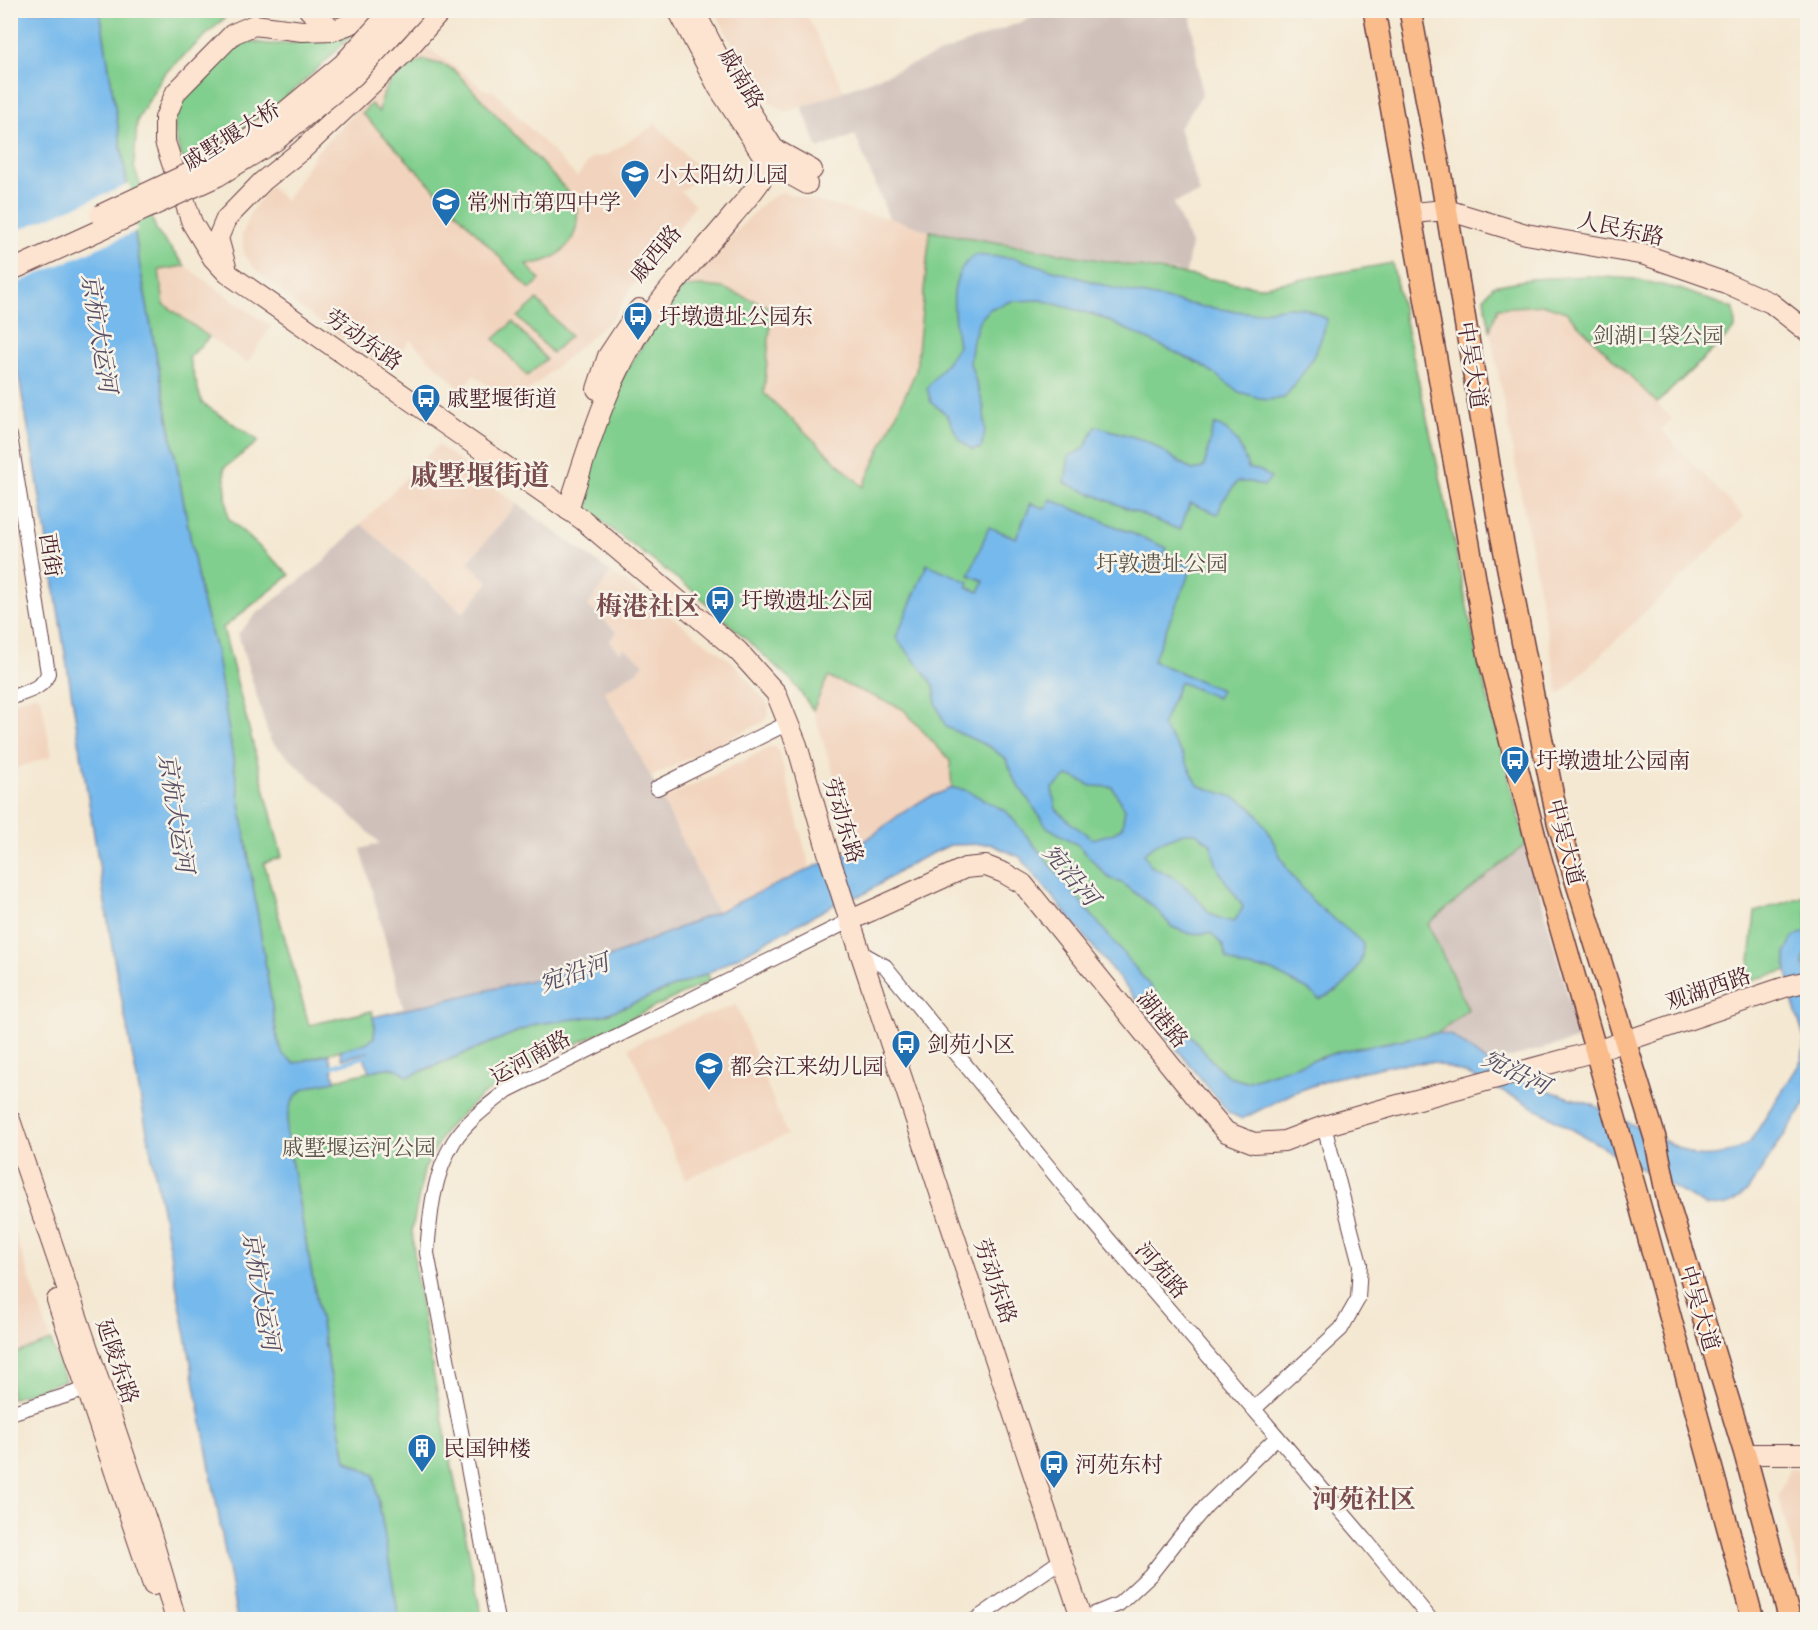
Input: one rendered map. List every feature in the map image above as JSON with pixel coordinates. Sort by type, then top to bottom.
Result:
[{"type":"main road","name":"中吴大道","points":[[1374,10],[1489,657],[1538,849],[1637,1195],[1753,1620]]},
{"type":"main road","name":"中吴大道","points":[[1410,10],[1447,210],[1498,518],[1558,822],[1655,1138],[1669,1206],[1745,1455],[1790,1620]]},
{"type":"street","name":"劳动东路","points":[[256,10],[176,92],[165,118],[165,142],[192,223],[213,258],[227,273],[583,520],[738,651],[776,693],[797,745],[860,952],[1064,1559],[1082,1619]]},
{"type":"street","points":[[309,10],[334,30]]},
{"type":"street","points":[[233,34],[254,25],[302,31],[334,30],[358,21],[369,10]]},
{"type":"street","name":"戚墅堰大桥","points":[[10,256],[215,161],[263,130],[343,64],[392,10]]},
{"type":"street","name":"戚墅堰大桥","points":[[10,271],[218,176],[275,141],[354,76],[415,10]]},
{"type":"street","points":[[227,273],[218,238],[226,219],[263,180],[302,150],[404,53],[442,10]]},
{"type":"street","name":"戚南路","points":[[678,10],[718,87],[770,157],[810,177]]},
{"type":"street","name":"戚南路","points":[[694,10],[770,157]]},
{"type":"street","name":"戚西路","points":[[563,506],[621,362],[664,297],[753,191],[770,157]]},
{"type":"street","name":"人民东路","points":[[1411,213],[1447,210],[1526,234],[1645,255],[1726,283],[1772,303],[1808,332]]},
{"type":"street","name":"西街","points":[[10,436],[48,673],[47,680],[42,685],[10,698]]},
{"type":"street","points":[[657,788],[788,723]]},
{"type":"street","name":"湖港路","points":[[848,912],[965,868],[986,866],[1004,873],[1023,884],[1226,1132],[1254,1143],[1284,1141],[1324,1126],[1596,1051]]},
{"type":"street","name":"运河南路","points":[[497,1620],[426,1253],[431,1203],[442,1165],[455,1140],[483,1109],[508,1090],[848,912]]},
{"type":"street","name":"河苑路","points":[[860,952],[885,966],[1086,1213],[1431,1620]]},
{"type":"street","name":"观湖西路","points":[[1625,1041],[1808,981]]},
{"type":"street","points":[[1596,1051],[1625,1041]]},
{"type":"street","name":"延陵东路","points":[[10,1120],[164,1620]]},
{"type":"street","points":[[1254,1409],[1341,1329],[1358,1299],[1360,1264],[1324,1126]]},
{"type":"street","name":"延陵东路","points":[[10,1161],[150,1531],[176,1620]]},
{"type":"street","points":[[10,1413],[94,1387]]},
{"type":"street","points":[[1082,1619],[1119,1604],[1150,1575],[1206,1506],[1278,1437]]},
{"type":"street","points":[[1745,1455],[1808,1454]]},
{"type":"street","points":[[975,1620],[1064,1559]]},
{"type":"shaded area","points":[[1052,10],[1190,11],[1202,95],[1179,128],[1200,193],[1173,203],[1191,244],[1186,273],[930,231],[889,218],[855,135],[818,149],[802,107]]},
{"type":"shaded area","points":[[715,11],[805,11],[844,91],[786,112],[758,94]]},
{"type":"shaded area","name":"常州市第四中学","points":[[423,45],[468,76],[482,89],[494,91],[577,177],[591,158],[607,155],[656,124],[702,173],[681,192],[695,205],[649,273],[644,267],[613,318],[514,403],[473,375],[462,391],[410,340],[387,370],[295,304],[258,272],[244,255],[242,235],[251,212],[270,186],[286,201],[317,151]]},
{"type":"shaded area","points":[[781,192],[856,212],[889,218],[930,231],[916,371],[863,487],[764,393],[772,308],[683,287],[763,203]]},
{"type":"shaded area","points":[[185,266],[271,327],[247,363],[164,305],[159,270]]},
{"type":"shaded area","points":[[1545,305],[1566,312],[1672,419],[1661,430],[1744,517],[1559,695],[1490,330],[1498,308]]},
{"type":"shaded area","points":[[438,445],[517,504],[468,562],[489,582],[463,613],[361,524]]},
{"type":"shaded area","points":[[517,504],[611,572],[588,606],[617,632],[609,641],[620,652],[624,648],[644,663],[638,671],[604,691],[651,777],[717,912],[583,968],[404,1010],[361,849],[380,843],[270,740],[238,634],[256,614],[321,564],[361,524],[463,613],[489,582],[468,562]]},
{"type":"shaded area","points":[[611,572],[735,664],[769,706],[768,716],[763,722],[651,777],[603,691],[638,671],[624,648],[621,652],[609,641],[617,631],[587,606]]},
{"type":"shaded area","points":[[827,677],[903,709],[950,761],[952,788],[923,800],[857,847],[813,710]]},
{"type":"shaded area","points":[[35,694],[41,698],[52,756],[11,770],[10,704]]},
{"type":"shaded area","points":[[771,747],[776,747],[779,752],[810,867],[717,912],[662,800]]},
{"type":"shaded area","points":[[1526,844],[1580,1039],[1488,1063],[1464,1044],[1438,1033],[1468,1009],[1428,925]]},
{"type":"shaded area","name":"都会江来幼儿园","points":[[736,1005],[787,1135],[685,1179],[629,1047],[674,1026]]},
{"type":"shaded area","points":[[10,1219],[51,1341],[11,1355],[10,1355]]},
{"type":"shaded area","points":[[1790,1468],[1807,1472],[1807,1597],[1778,1495]]},
{"type":"green space","points":[[100,11],[232,11],[164,74],[137,121],[134,167],[157,232],[185,266],[159,270],[164,304],[209,337],[189,358],[202,403],[259,441],[224,468],[228,518],[290,575],[223,628],[282,857],[264,863],[309,1025],[372,1011],[375,1027],[374,1038],[366,1043],[295,1063],[283,1055],[277,1038],[216,650],[202,601],[141,273]]},
{"type":"green space","points":[[357,30],[311,75],[261,116],[225,139],[183,160],[176,139],[175,122],[179,106],[186,92],[197,79],[238,40],[268,44],[294,43]]},
{"type":"green space","points":[[424,60],[447,66],[457,73],[572,196],[577,221],[575,233],[561,252],[539,263],[526,264],[540,280],[530,289],[362,113],[371,104],[379,112],[384,93],[393,78],[406,67]]},
{"type":"green space","name":"圩敦遗址公园","points":[[930,231],[1259,287],[1392,263],[1479,664],[1526,844],[1428,924],[1468,1009],[1438,1033],[1341,1051],[1246,1082],[1229,1077],[995,823],[949,825],[952,788],[950,761],[903,709],[828,677],[813,710],[792,681],[692,590],[590,513],[582,501],[581,486],[622,378],[647,337],[683,287],[723,288],[772,308],[764,393],[863,487],[916,371]]},
{"type":"green space","name":"剑湖口袋公园","points":[[1588,276],[1634,279],[1680,289],[1734,309],[1735,329],[1657,403],[1566,312],[1545,305],[1498,308],[1490,330],[1484,298],[1493,286],[1531,279]]},
{"type":"green space","points":[[537,300],[570,336],[552,353],[518,317]]},
{"type":"green space","points":[[513,322],[546,359],[527,376],[494,339]]},
{"type":"green space","points":[[1807,895],[1807,965],[1748,981],[1755,912]]},
{"type":"green space","name":"戚墅堰运河公园","points":[[708,973],[710,981],[529,1066],[482,1095],[446,1129],[424,1170],[412,1230],[416,1275],[482,1619],[399,1619],[374,1475],[346,1460],[286,1133],[288,1109],[296,1093],[309,1086],[386,1068],[400,1069],[408,1077],[536,1024],[604,1015]]},
{"type":"green space","points":[[51,1341],[65,1380],[11,1399],[11,1355]]},
{"type":"water","name":"京杭大运河","points":[[10,11],[100,11],[141,273],[202,601],[216,650],[277,1038],[283,1055],[295,1063],[329,1054],[335,1081],[311,1086],[297,1094],[290,1109],[286,1133],[346,1460],[374,1475],[399,1619],[237,1619],[191,1362],[114,959],[34,460],[11,335]]},
{"type":"water","points":[[975,255],[1014,258],[1116,289],[1204,307],[1252,313],[1288,307],[1304,308],[1327,319],[1316,352],[1299,379],[1284,398],[1266,400],[1239,392],[1202,365],[1098,316],[1041,300],[1012,301],[990,309],[979,321],[973,340],[970,363],[984,408],[985,432],[981,448],[972,450],[959,439],[947,415],[931,402],[927,388],[958,346],[954,309],[955,284],[965,263]]},
{"type":"water","points":[[1215,424],[1233,436],[1248,468],[1261,471],[1271,478],[1264,486],[1250,482],[1237,482],[1222,502],[1218,514],[1190,503],[1180,530],[1065,483],[1069,456],[1084,449],[1096,426],[1147,441],[1192,470],[1203,468]]},
{"type":"water","points":[[1050,499],[1167,548],[1164,555],[1192,567],[1153,661],[1221,690],[1217,698],[1180,682],[1162,726],[1182,753],[1198,785],[1242,801],[1250,807],[1269,832],[1288,870],[1311,899],[1363,944],[1356,971],[1344,985],[1328,996],[1319,999],[1308,990],[1270,970],[1242,967],[1227,959],[1223,946],[1211,933],[1190,934],[1172,927],[1156,909],[1122,883],[1109,878],[1078,845],[1047,827],[1014,779],[1007,760],[990,747],[946,727],[936,704],[934,685],[896,638],[927,564],[969,582],[967,587],[979,592],[984,581],[969,575],[989,527],[1016,538],[1031,503],[1046,509]],"holes":[[[1067,776],[1091,786],[1112,787],[1125,809],[1122,827],[1114,833],[1093,839],[1072,824],[1056,809],[1052,789]],[[1184,833],[1196,833],[1211,844],[1219,871],[1243,907],[1234,922],[1216,917],[1206,910],[1184,885],[1151,866],[1144,853],[1158,843]]]},
{"type":"water","points":[[952,788],[966,790],[1007,812],[1211,1060],[1229,1077],[1246,1082],[1341,1051],[1438,1033],[1453,1036],[1488,1063],[1540,1088],[1593,1105],[1695,1156],[1724,1154],[1737,1150],[1750,1142],[1802,1060],[1805,1040],[1793,1003],[1786,952],[1793,937],[1807,931],[1807,949],[1803,961],[1808,982],[1807,1101],[1748,1190],[1725,1206],[1706,1206],[1528,1104],[1467,1074],[1433,1062],[1396,1064],[1334,1078],[1293,1093],[1242,1119],[1229,1113],[1020,857],[990,844],[950,845],[914,862],[864,894],[837,903],[708,973],[604,1015],[536,1024],[407,1077],[395,1068],[369,1072],[364,1056],[369,1055],[368,1052],[342,1059],[340,1050],[366,1043],[374,1038],[373,1017],[583,968],[717,912],[857,847],[923,800]]},
{"type":"pier","points":[[130,184],[137,231],[11,286],[11,233]]},
{"type":"waterway","name":"宛沿河","points":[[327,1068],[369,1055]]},
{"type":"place","name":"小太阳幼儿园","points":[[635,200]]},
{"type":"place","name":"常州市第四中学","points":[[446,228]]},
{"type":"place","name":"圩墩遗址公园东","points":[[638,342]]},
{"type":"place","name":"戚墅堰街道","points":[[426,424]]},
{"type":"place","name":"圩墩遗址公园","points":[[720,626]]},
{"type":"place","name":"圩墩遗址公园南","points":[[1515,786]]},
{"type":"place","name":"剑苑小区","points":[[906,1070]]},
{"type":"place","name":"都会江来幼儿园","points":[[709,1092]]},
{"type":"place","name":"民国钟楼","points":[[422,1474]]},
{"type":"place","name":"河苑东村","points":[[1054,1490]]},
{"type":"district","name":"戚墅堰街道","points":[[480,475]]},
{"type":"district","name":"梅港社区","points":[[648,606]]},
{"type":"district","name":"河苑社区","points":[[1364,1499]]}]
